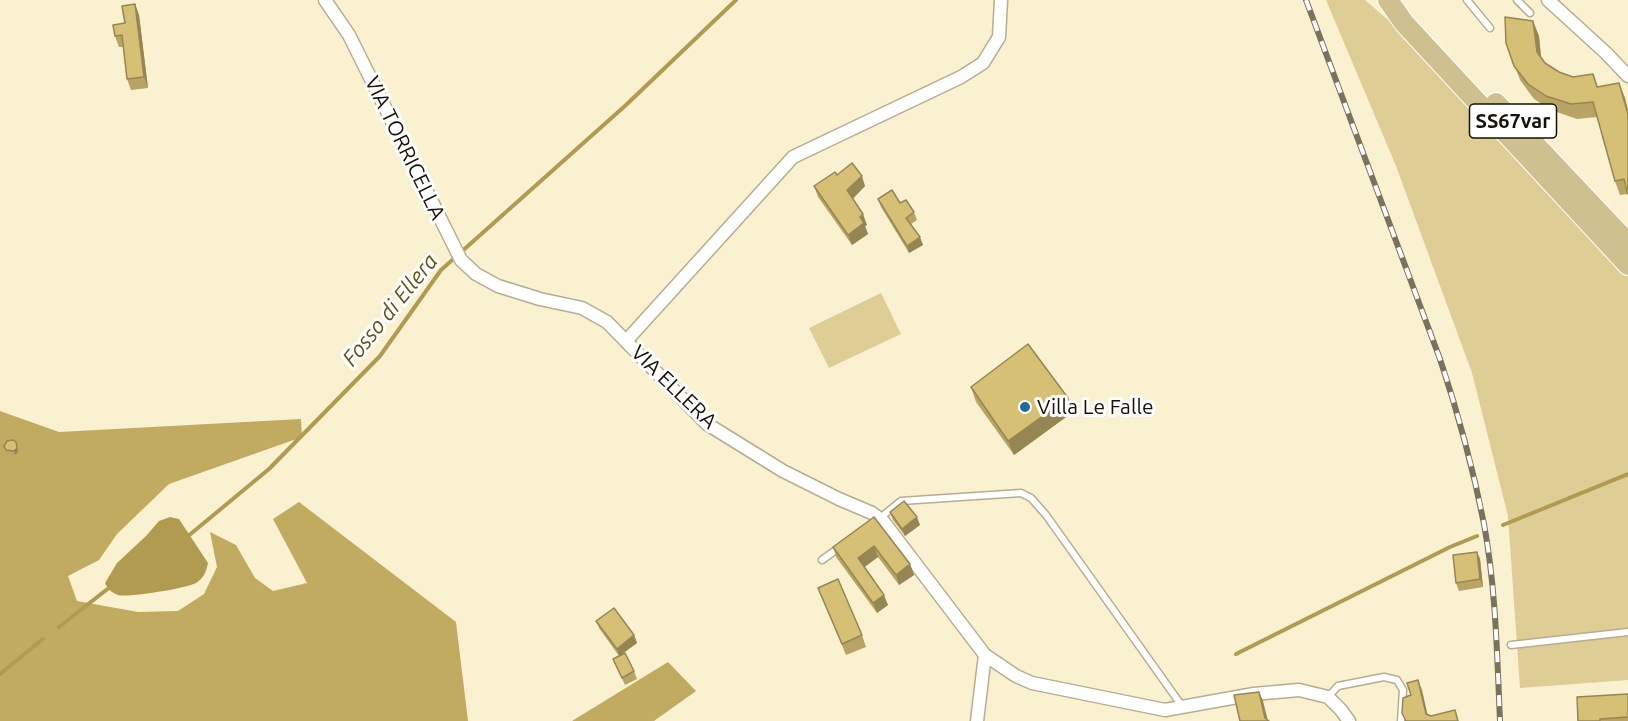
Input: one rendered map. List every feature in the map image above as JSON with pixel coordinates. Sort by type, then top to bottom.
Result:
[{"type":"main road","name":"SS67var","points":[[1388,0],[1404,23],[1628,265]]},
{"type":"main road","name":"SS67var","points":[[1397,0],[1628,243]]},
{"type":"street","name":"VIA TORRICELLA","points":[[325,0],[349,35],[459,256],[476,274],[498,286],[540,299],[582,308],[607,322],[627,340]]},
{"type":"street","name":"VIA ELLERA","points":[[1001,0],[999,37],[983,63],[961,77],[793,157],[627,340],[707,424],[783,471],[878,521],[984,655],[1016,676],[1032,683],[1165,710],[1254,694],[1299,690],[1328,698]]},
{"type":"street","points":[[1548,0],[1628,76]]},
{"type":"street","points":[[977,721],[984,655]]},
{"type":"street","points":[[1328,698],[1349,721]]},
{"type":"lane","points":[[1467,0],[1490,28]]},
{"type":"lane","points":[[1516,0],[1530,13]]},
{"type":"lane","points":[[878,521],[901,501],[1021,493],[1031,498],[1046,515],[1182,707]]},
{"type":"lane","points":[[822,560],[846,542]]},
{"type":"lane","points":[[1511,645],[1628,632]]},
{"type":"lane","points":[[1328,698],[1338,686],[1384,677],[1397,680],[1403,690],[1400,708],[1401,721]]},
{"type":"shaded area","points":[[1326,0],[1365,0],[1394,25],[1628,275],[1628,680],[1520,688],[1508,516],[1472,373],[1396,166]]},
{"type":"shaded area","points":[[881,293],[901,334],[829,368],[809,328]]},
{"type":"shaded area","points":[[0,411],[59,432],[301,419],[302,437],[169,484],[117,534],[99,560],[68,576],[77,601],[138,612],[178,611],[204,594],[217,567],[210,532],[236,545],[255,578],[273,591],[307,583],[273,519],[299,502],[456,622],[468,721],[0,721]]},
{"type":"shaded area","points":[[170,517],[179,519],[208,563],[203,577],[191,585],[157,592],[124,596],[112,592],[105,583],[117,563],[159,521]]},
{"type":"shaded area","points":[[668,662],[696,691],[654,721],[572,721]]},
{"type":"building","points":[[135,4],[144,77],[127,79],[122,35],[115,36],[113,25],[125,23],[122,6]]},
{"type":"building","points":[[1505,17],[1533,21],[1537,52],[1545,63],[1559,72],[1573,77],[1593,74],[1597,87],[1619,83],[1628,114],[1628,194],[1624,179],[1615,181],[1593,102],[1571,104],[1546,96],[1528,84],[1514,66],[1506,43]]},
{"type":"building","points":[[852,163],[862,176],[847,190],[863,214],[860,217],[864,223],[848,235],[814,186],[835,172],[837,175]]},
{"type":"building","points":[[892,190],[900,203],[906,200],[914,212],[906,218],[920,237],[907,246],[878,199]]},
{"type":"building","name":"Villa Le Falle","points":[[1028,344],[1068,398],[1008,441],[971,387]]},
{"type":"building","points":[[13,440],[17,448],[14,451],[6,450],[4,446],[7,441]]},
{"type":"building","points":[[904,501],[917,517],[902,529],[890,512]]},
{"type":"building","points":[[874,517],[910,564],[896,575],[874,546],[858,558],[884,595],[873,603],[833,547]]},
{"type":"building","points":[[1477,552],[1480,579],[1456,583],[1453,555]]},
{"type":"building","points":[[838,579],[862,635],[842,644],[818,588]]},
{"type":"building","points":[[614,608],[634,635],[617,649],[596,621]]},
{"type":"building","points":[[625,653],[634,671],[622,678],[613,659]]},
{"type":"building","points":[[1418,680],[1426,714],[1431,716],[1455,710],[1458,721],[1406,721],[1402,713],[1403,698],[1411,695],[1407,683]]},
{"type":"building","points":[[1259,692],[1265,718],[1269,721],[1240,721],[1234,695]]},
{"type":"building","points":[[1628,694],[1628,717],[1578,721],[1577,697]]},
{"type":"waterway","name":"Fosso di Ellera","points":[[187,537],[269,469],[380,356],[441,270],[626,105],[736,0]]},
{"type":"waterway","points":[[1503,525],[1628,474]]},
{"type":"waterway","points":[[1236,654],[1450,547],[1477,536]]},
{"type":"waterway","name":"Fosso di Ellera","points":[[59,627],[110,587]]},
{"type":"waterway","name":"Fosso di Ellera","points":[[0,674],[43,639]]},
{"type":"railway","points":[[1306,0],[1440,359],[1465,441],[1484,524],[1491,573],[1500,721]]},
{"type":"place","name":"Villa Le Falle","points":[[1025,407]]}]
